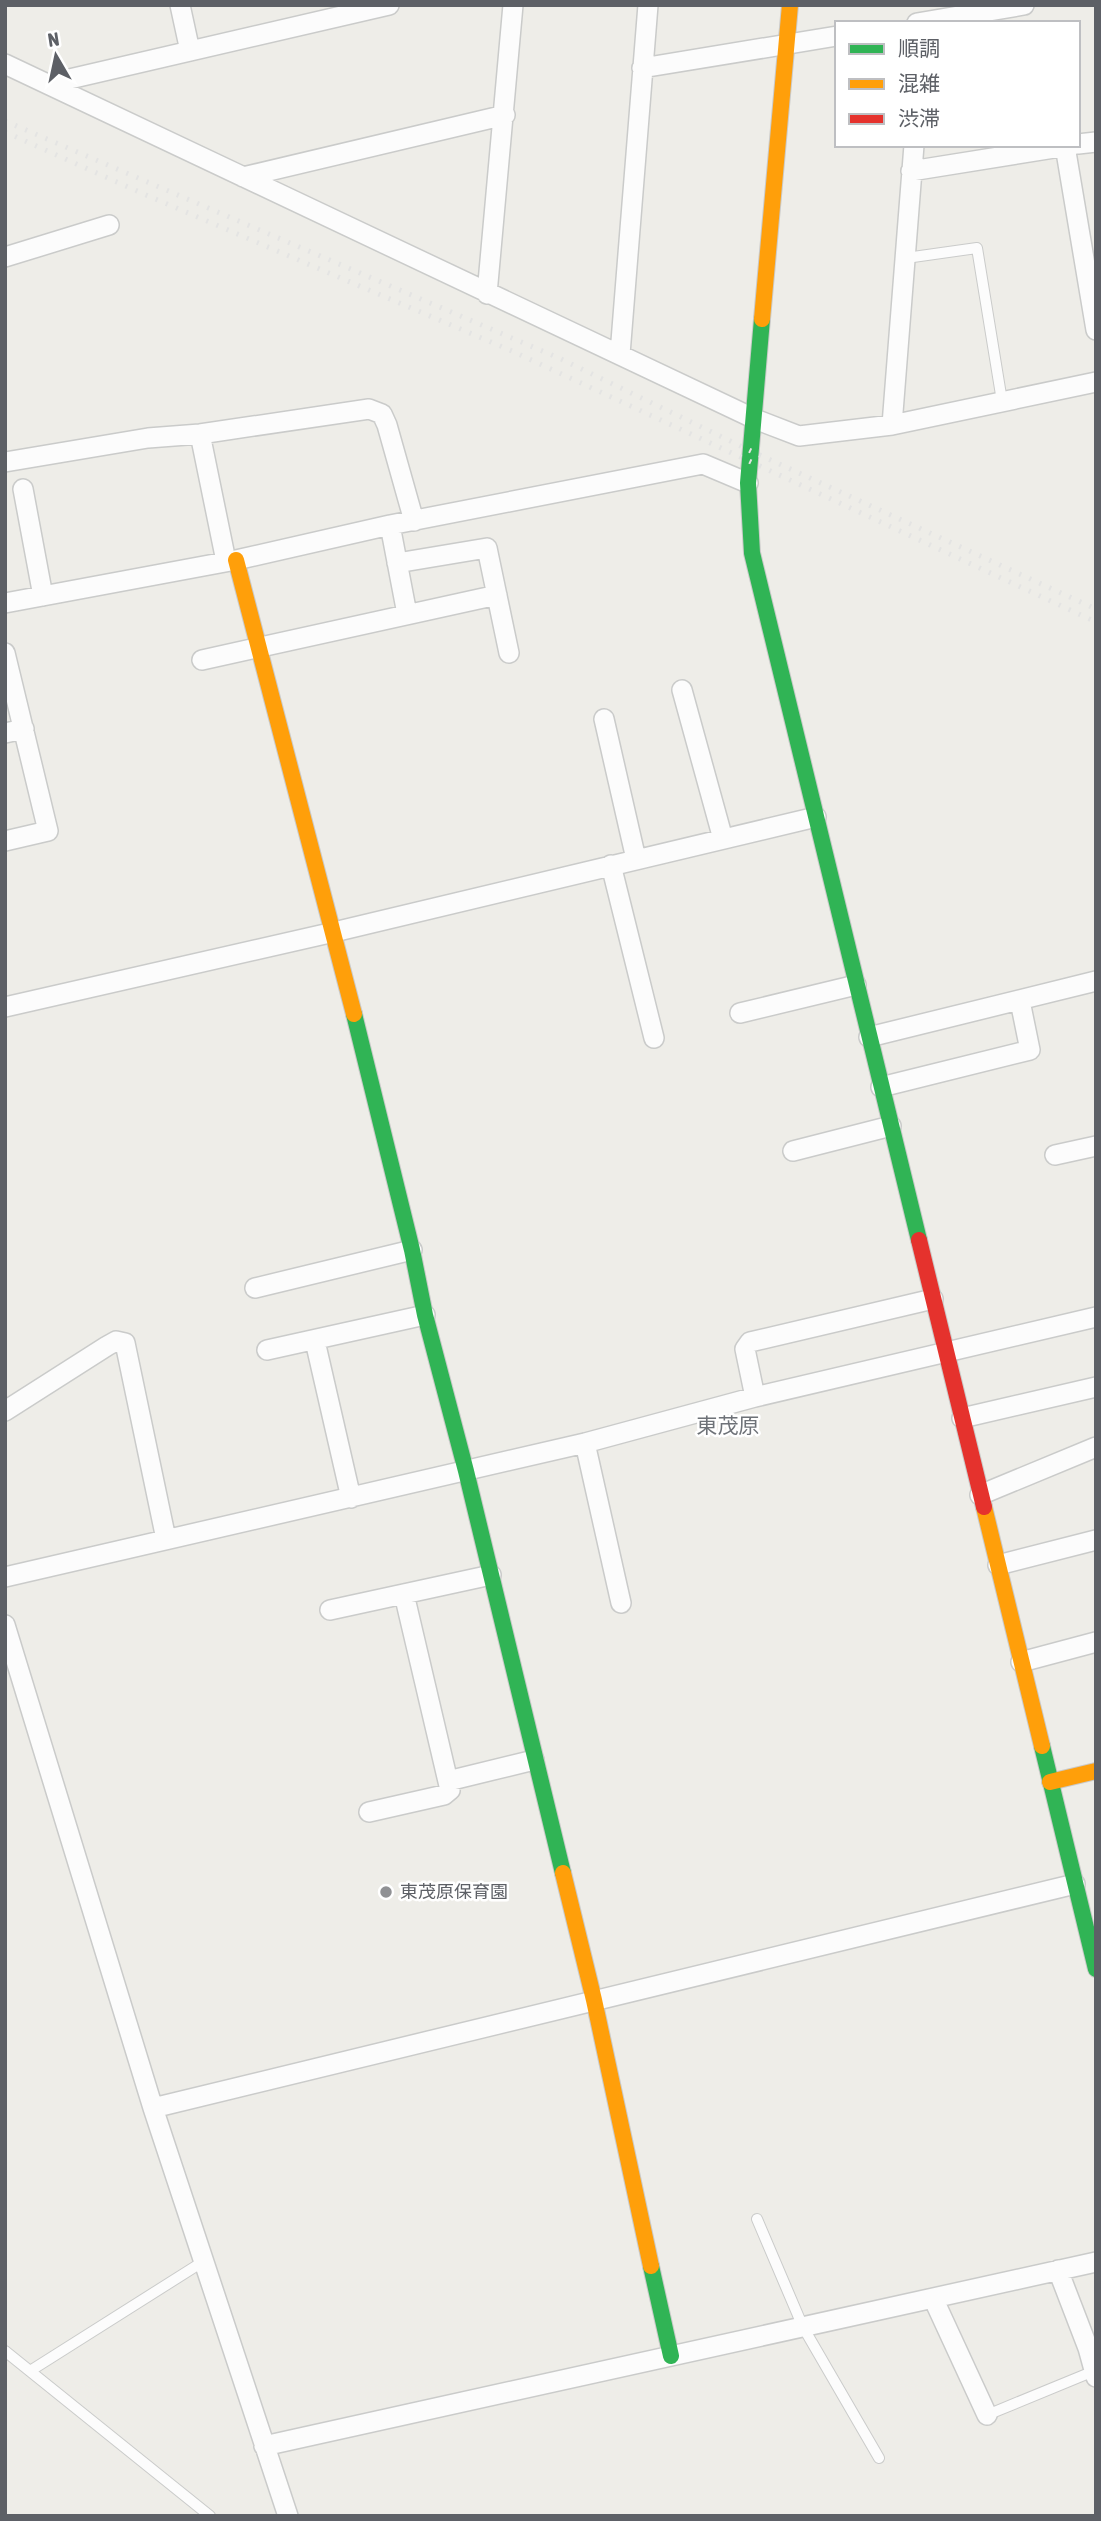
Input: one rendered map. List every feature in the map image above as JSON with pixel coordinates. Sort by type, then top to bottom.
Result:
[{"type":"street","points":[[180,5],[190,51]]},
{"type":"street","points":[[48,84],[389,5]]},
{"type":"street","points":[[487,294],[513,5]]},
{"type":"street","points":[[620,354],[648,5]]},
{"type":"street","points":[[790,5],[748,482],[752,553],[1050,1782],[1083,1892],[1096,1969]]},
{"type":"street","points":[[924,18],[1024,5]]},
{"type":"street","points":[[642,68],[835,36]]},
{"type":"street","points":[[5,64],[487,294],[755,419],[799,436],[892,425],[1096,382]]},
{"type":"street","points":[[243,177],[505,115]]},
{"type":"street","points":[[892,425],[914,147]]},
{"type":"street","points":[[911,171],[1060,147]]},
{"type":"street","points":[[1072,147],[1096,330]]},
{"type":"street","points":[[5,257],[109,225]]},
{"type":"street","points":[[5,462],[148,438],[200,434],[369,409],[382,414],[387,425],[414,521]]},
{"type":"street","points":[[200,434],[231,561],[260,647],[412,1250],[425,1315],[466,1471],[594,2000],[671,2356]]},
{"type":"street","points":[[5,603],[231,561],[390,525],[704,464],[748,482]]},
{"type":"street","points":[[23,489],[43,596]]},
{"type":"street","points":[[390,525],[407,614]]},
{"type":"street","points":[[397,563],[487,548],[509,653]]},
{"type":"street","points":[[202,660],[497,595]]},
{"type":"street","points":[[5,653],[14,731],[48,831],[5,841]]},
{"type":"street","points":[[682,690],[723,839]]},
{"type":"street","points":[[604,719],[636,859]]},
{"type":"street","points":[[5,1007],[816,817]]},
{"type":"street","points":[[611,865],[654,1038]]},
{"type":"street","points":[[869,1037],[1096,981]]},
{"type":"street","points":[[740,1013],[856,985]]},
{"type":"street","points":[[881,1087],[1030,1050],[1020,1001]]},
{"type":"street","points":[[793,1151],[891,1126]]},
{"type":"street","points":[[1055,1155],[1096,1146]]},
{"type":"street","points":[[255,1288],[412,1250]]},
{"type":"street","points":[[755,1397],[745,1349],[750,1342],[933,1299]]},
{"type":"street","points":[[267,1350],[425,1315]]},
{"type":"street","points":[[5,1577],[585,1443],[755,1397],[1096,1317]]},
{"type":"street","points":[[5,1411],[107,1346],[117,1341],[125,1343],[166,1539]]},
{"type":"street","points":[[315,1341],[351,1498]]},
{"type":"street","points":[[962,1418],[1096,1387]]},
{"type":"street","points":[[585,1443],[621,1604]]},
{"type":"street","points":[[981,1495],[1096,1447]]},
{"type":"street","points":[[998,1565],[1096,1540]]},
{"type":"street","points":[[330,1610],[491,1575]]},
{"type":"street","points":[[369,1812],[444,1795],[450,1790],[404,1594]]},
{"type":"street","points":[[5,1625],[153,2108],[288,2516]]},
{"type":"street","points":[[1021,1662],[1096,1642]]},
{"type":"street","points":[[448,1782],[534,1760]]},
{"type":"street","points":[[1050,1782],[1096,1771]]},
{"type":"street","points":[[153,2108],[594,2000],[1083,1892]]},
{"type":"street","points":[[264,2446],[1096,2262]]},
{"type":"street","points":[[1058,2270],[1092,2346],[1095,2374]]},
{"type":"street","points":[[933,2298],[987,2415]]},
{"type":"lane","points":[[906,258],[977,248],[1002,401]]},
{"type":"lane","points":[[757,2218],[803,2327],[879,2458]]},
{"type":"lane","points":[[30,2371],[204,2261]]},
{"type":"lane","points":[[5,2351],[210,2516]]},
{"type":"lane","points":[[987,2415],[1095,2374]]},
{"type":"railway","points":[[5,121],[561,359],[751,451],[1096,609]]},
{"type":"railway","points":[[5,132],[512,351],[1096,622]]},
{"type":"traffic: fast","points":[[762,319],[748,483],[752,553],[919,1240]]},
{"type":"traffic: fast","points":[[354,1014],[412,1250],[425,1315],[466,1471],[563,1873]]},
{"type":"traffic: fast","points":[[1042,1746],[1096,1969]]},
{"type":"traffic: fast","points":[[651,2266],[671,2356]]},
{"type":"traffic: slow","points":[[762,319],[790,5]]},
{"type":"traffic: slow","points":[[236,560],[354,1014]]},
{"type":"traffic: slow","points":[[984,1507],[1042,1746]]},
{"type":"traffic: slow","points":[[1050,1782],[1096,1771]]},
{"type":"traffic: slow","points":[[563,1873],[594,2000],[651,2266]]},
{"type":"traffic: jam","points":[[919,1240],[984,1507]]},
{"type":"place","name":"東茂原保育園","points":[[386,1892]]},
{"type":"district","name":"東茂原","points":[[728,1426]]}]
